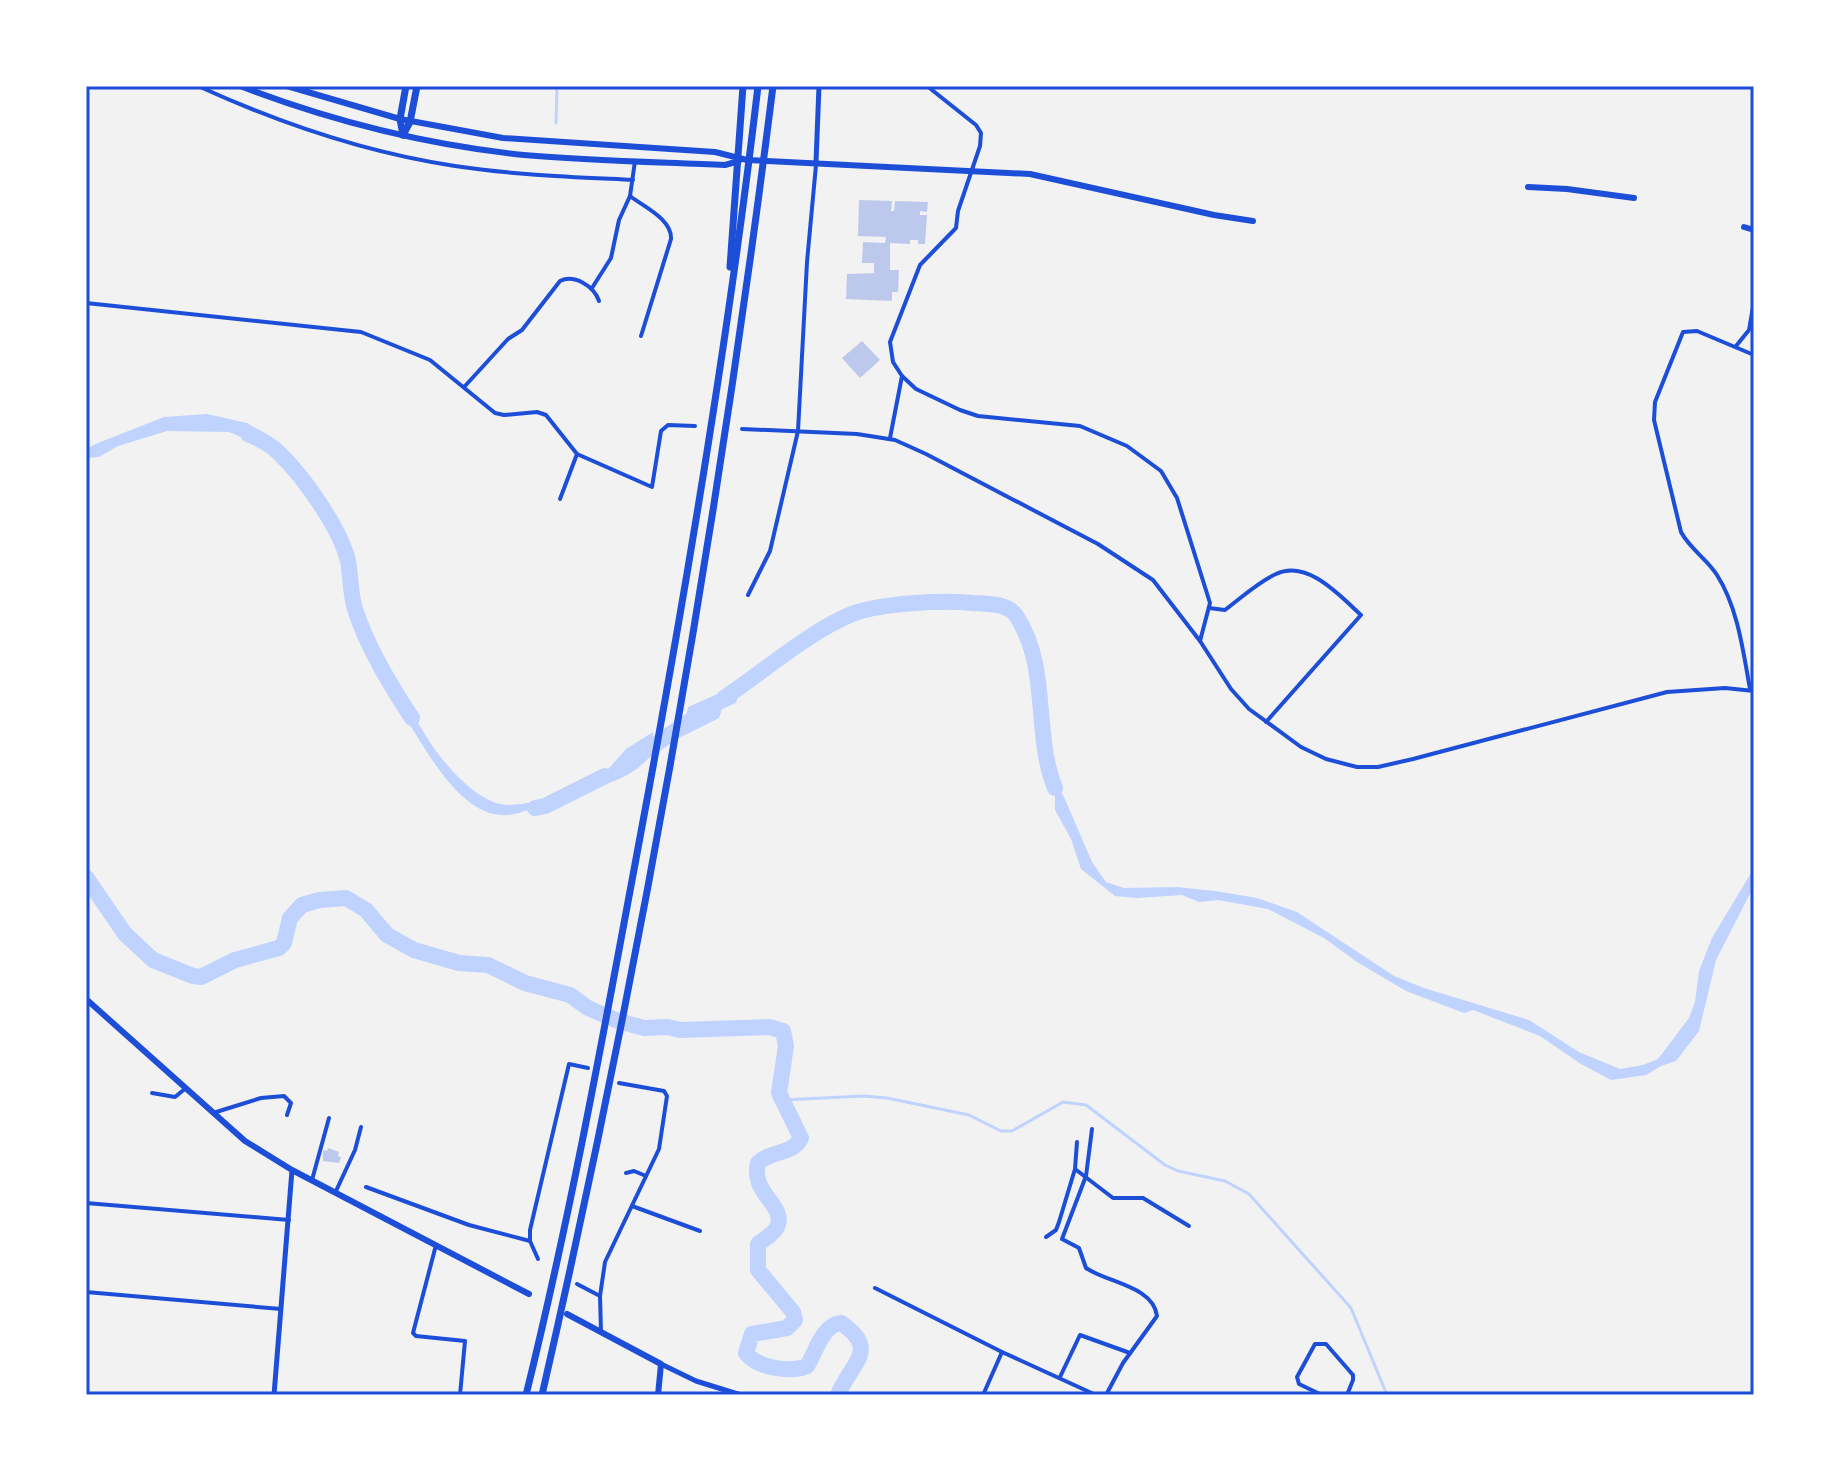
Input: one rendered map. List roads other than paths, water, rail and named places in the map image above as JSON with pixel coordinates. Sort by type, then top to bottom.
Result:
[{"type":"highway","points":[[403,135],[400,119],[406,86]]},
{"type":"highway","points":[[403,135],[410,122],[417,86]]},
{"type":"highway","points":[[726,321],[743,86]]},
{"type":"highway","points":[[526,1395],[593,1091],[674,656],[744,201],[758,86]]},
{"type":"highway","points":[[542,1395],[608,1094],[657,834],[688,657],[759,202],[773,86]]},
{"type":"main road","points":[[240,86],[294,107],[403,135],[523,155],[725,165],[747,160]]},
{"type":"main road","points":[[287,86],[410,122],[503,138],[715,152],[747,160],[1030,174],[1253,221]]},
{"type":"main road","points":[[1528,187],[1634,198]]},
{"type":"main road","points":[[1744,227],[1754,230]]},
{"type":"main road","points":[[86,996],[245,1141],[292,1170],[529,1294]]},
{"type":"main road","points":[[567,1314],[661,1364],[658,1395]]},
{"type":"street","points":[[198,86],[239,105],[317,132],[453,166],[526,175],[633,180]]},
{"type":"street","points":[[748,595],[770,551],[798,431],[819,86]]},
{"type":"street","points":[[927,86],[976,125],[981,133],[980,146],[958,211],[956,228],[920,265],[890,342],[893,362],[916,389],[960,410],[978,416],[1080,426],[1127,446],[1148,459],[1170,482],[1177,498],[1210,603],[1200,641]]},
{"type":"street","points":[[592,288],[611,258],[619,220],[630,196],[635,161]]},
{"type":"street","points":[[630,196],[667,223],[671,230],[671,239],[641,336]]},
{"type":"street","points":[[465,386],[508,339],[522,330],[560,281],[573,279],[592,288],[599,301]]},
{"type":"street","points":[[1736,347],[1749,330],[1754,301]]},
{"type":"street","points":[[86,303],[361,332],[430,360],[495,413],[537,412],[546,415],[577,454],[652,487],[661,431],[668,425],[695,426]]},
{"type":"street","points":[[742,429],[890,438],[1126,560],[1153,580],[1200,641],[1231,689],[1266,722],[1301,747],[1326,759],[1357,767],[1378,767],[1543,727],[1667,692],[1725,688],[1752,691],[1728,594],[1715,572],[1687,543],[1681,532],[1654,420],[1655,402],[1683,332],[1697,331],[1754,355]]},
{"type":"street","points":[[890,438],[902,376]]},
{"type":"street","points":[[560,499],[577,454]]},
{"type":"street","points":[[1209,608],[1225,610],[1277,573],[1292,570],[1321,579],[1361,615],[1266,722]]},
{"type":"street","points":[[86,984],[86,996]]},
{"type":"street","points":[[538,1259],[530,1241],[530,1230],[569,1064],[588,1068]]},
{"type":"street","points":[[601,1332],[600,1296],[605,1262],[659,1149],[667,1096],[664,1091],[619,1083]]},
{"type":"street","points":[[152,1093],[175,1097],[186,1088]]},
{"type":"street","points":[[213,1113],[261,1098],[284,1096],[291,1103],[287,1115]]},
{"type":"street","points":[[312,1180],[329,1118]]},
{"type":"street","points":[[335,1192],[355,1150],[361,1127]]},
{"type":"street","points":[[1092,1129],[1086,1176],[1062,1239],[1079,1248],[1086,1268],[1147,1296],[1156,1306],[1157,1316],[1130,1353],[1106,1395]]},
{"type":"street","points":[[1046,1237],[1056,1230],[1075,1169],[1077,1142]]},
{"type":"street","points":[[1075,1169],[1113,1198],[1143,1198],[1189,1226]]},
{"type":"street","points":[[274,1395],[292,1170]]},
{"type":"street","points":[[626,1173],[634,1171],[646,1176]]},
{"type":"street","points":[[366,1187],[469,1225],[530,1241]]},
{"type":"street","points":[[86,1203],[289,1220]]},
{"type":"street","points":[[632,1206],[700,1231]]},
{"type":"street","points":[[436,1245],[413,1333],[416,1336],[465,1341],[460,1395]]},
{"type":"street","points":[[577,1284],[600,1296]]},
{"type":"street","points":[[875,1288],[1096,1395]]},
{"type":"street","points":[[86,1292],[281,1309]]},
{"type":"street","points":[[1060,1377],[1080,1335],[1130,1353]]},
{"type":"street","points":[[1322,1395],[1299,1384],[1297,1377],[1315,1344],[1326,1344],[1353,1375],[1347,1395]]},
{"type":"street","points":[[983,1395],[1002,1352]]},
{"type":"street","points":[[661,1364],[696,1381],[741,1395]]},
{"type":"water","points":[[207,414],[247,423],[266,434],[267,442],[251,441],[229,432],[167,431],[118,446],[99,457],[86,458],[86,450],[93,445],[164,417]]},
{"type":"water","points":[[741,686],[736,703],[722,709],[719,718],[683,736],[688,707]]},
{"type":"water","points":[[400,700],[451,770],[486,798],[510,805],[553,798],[556,801],[544,808],[501,815],[482,810],[464,798],[433,762],[397,705]]},
{"type":"water","points":[[653,732],[651,749],[643,764],[611,782],[586,786],[603,775],[626,749]]},
{"type":"water","points":[[1048,771],[1064,797],[1092,862],[1106,882],[1124,888],[1177,887],[1215,891],[1257,898],[1297,912],[1394,976],[1529,1020],[1579,1052],[1620,1069],[1658,1059],[1689,1018],[1695,1002],[1699,971],[1712,938],[1754,868],[1754,886],[1716,960],[1699,1031],[1676,1061],[1646,1075],[1611,1080],[1540,1036],[1473,1010],[1464,1013],[1406,991],[1324,938],[1268,909],[1218,900],[1199,902],[1182,895],[1115,896],[1081,869],[1071,839],[1055,810],[1055,793]]},
{"type":"waterway","points":[[556,123],[557,86]]},
{"type":"waterway","points":[[248,434],[272,447],[289,463],[329,519],[348,561],[353,603],[360,623],[387,679],[412,718]]},
{"type":"waterway","points":[[724,698],[803,641],[836,621],[864,610],[929,602],[1004,607],[1017,617],[1034,658],[1044,746],[1055,788]]},
{"type":"waterway","points":[[635,758],[702,713]]},
{"type":"waterway","points":[[535,808],[605,776]]},
{"type":"waterway","points":[[86,877],[125,934],[153,960],[193,976],[201,977],[235,960],[279,948],[284,943],[290,918],[302,905],[346,898],[366,910],[387,935],[414,950],[459,963],[488,965],[525,983],[570,995],[588,1008],[618,1021],[644,1028],[769,1027],[783,1031],[786,1046],[779,1093],[801,1138],[793,1147],[758,1163],[759,1183],[779,1219],[774,1232],[758,1244],[758,1270],[793,1312],[795,1320],[787,1328],[752,1334],[746,1353],[774,1368],[807,1366],[824,1334],[841,1323],[853,1333],[861,1349],[838,1395]]},
{"type":"waterway","points":[[782,1100],[864,1096],[887,1098],[969,1115],[1001,1131],[1012,1131],[1063,1102],[1086,1105],[1165,1165],[1178,1171],[1225,1181],[1249,1194],[1351,1308],[1387,1395]]}]
